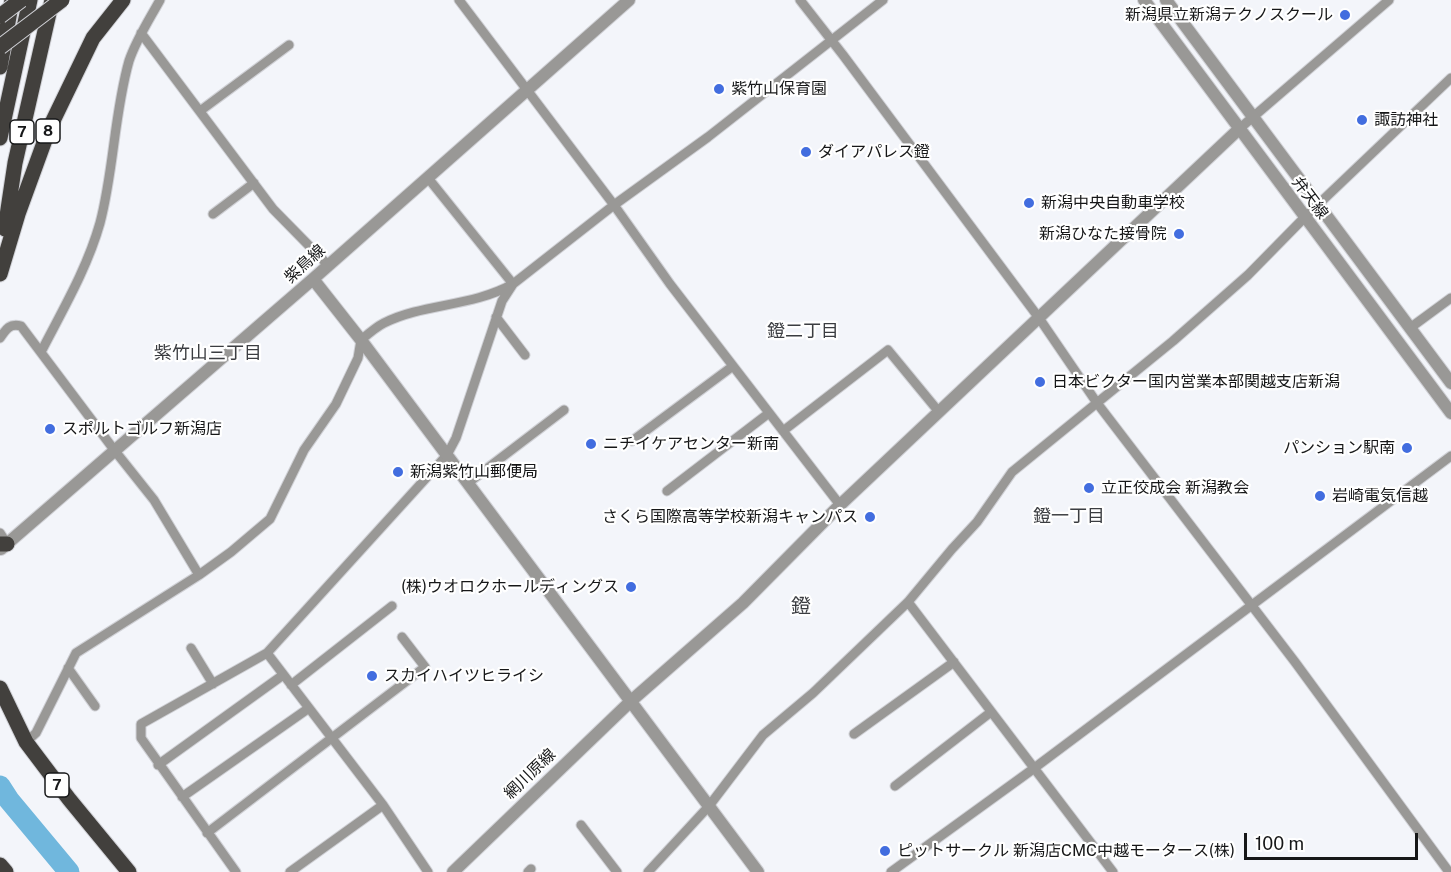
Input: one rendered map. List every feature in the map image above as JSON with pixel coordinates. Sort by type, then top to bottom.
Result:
[{"type":"highway","points":[[0,68],[12,0]]},
{"type":"highway","name":"7","points":[[0,266],[15,163],[52,0]]},
{"type":"highway","points":[[0,16],[62,0]]},
{"type":"highway","name":"8","points":[[0,274],[18,214],[49,129],[93,38],[123,0]]},
{"type":"highway","points":[[0,47],[21,31],[30,7]]},
{"type":"highway","points":[[0,55],[30,7]]},
{"type":"highway","name":"7","points":[[0,138],[30,7]]},
{"type":"highway","points":[[0,221],[15,163]]},
{"type":"highway","name":"7","points":[[0,688],[4,707],[26,742],[69,800],[129,872]]},
{"type":"highway","points":[[0,865],[6,872]]},
{"type":"street","points":[[41,352],[80,274],[100,223],[122,89],[130,59],[141,33],[160,0]]},
{"type":"street","points":[[459,0],[614,205],[669,284],[840,505]]},
{"type":"street","name":"紫鳥線","points":[[2,543],[115,451],[629,0]]},
{"type":"street","points":[[800,0],[1039,318],[1097,403],[1252,604],[1449,872]]},
{"type":"street","points":[[26,742],[36,732],[75,653],[199,575],[270,519],[304,450],[336,404],[358,358],[361,339],[382,324],[399,317],[485,297],[513,284],[614,205],[708,137],[883,0]]},
{"type":"street","name":"弁天線","points":[[1144,0],[1451,413]]},
{"type":"street","name":"弁天線","points":[[1166,0],[1410,327],[1447,368],[1451,383]]},
{"type":"street","points":[[1239,129],[1389,0]]},
{"type":"street","points":[[141,33],[273,209],[328,265]]},
{"type":"street","points":[[200,111],[289,45]]},
{"type":"street","points":[[648,872],[709,806],[763,735],[813,693],[908,603],[977,522],[1012,472],[1215,304],[1451,78]]},
{"type":"street","name":"網川原線","points":[[453,872],[631,701],[743,603],[840,505],[1239,129]]},
{"type":"street","points":[[428,178],[513,284]]},
{"type":"street","points":[[213,214],[254,183]]},
{"type":"street","points":[[313,279],[361,339],[757,871]]},
{"type":"street","points":[[236,872],[158,765],[141,738],[141,724],[267,653],[447,455],[456,438],[501,301],[513,284]]},
{"type":"street","points":[[1410,327],[1451,298]]},
{"type":"street","points":[[496,317],[525,356]]},
{"type":"street","points":[[0,338],[7,327],[14,324],[21,326],[154,500],[199,575]]},
{"type":"street","points":[[783,431],[888,350],[939,412]]},
{"type":"street","points":[[632,441],[733,366]]},
{"type":"street","points":[[468,483],[564,410]]},
{"type":"street","points":[[667,491],[769,413]]},
{"type":"street","points":[[891,872],[1034,769],[1451,456]]},
{"type":"street","points":[[908,603],[1113,872]]},
{"type":"street","points":[[291,685],[392,606]]},
{"type":"street","points":[[207,833],[425,667],[402,637]]},
{"type":"street","points":[[191,648],[213,684]]},
{"type":"street","points":[[267,653],[383,805],[428,872]]},
{"type":"street","points":[[854,734],[954,662]]},
{"type":"street","points":[[68,668],[95,706]]},
{"type":"street","points":[[158,765],[283,675]]},
{"type":"street","points":[[182,797],[309,708]]},
{"type":"street","points":[[895,786],[991,712]]},
{"type":"street","points":[[290,872],[383,805]]},
{"type":"street","points":[[580,825],[617,872]]},
{"type":"waterway","points":[[0,786],[69,872]]},
{"type":"place","name":"新潟県立新潟テクノスクール","points":[[1345,15]]},
{"type":"place","name":"紫竹山保育園","points":[[719,89]]},
{"type":"place","name":"諏訪神社","points":[[1362,120]]},
{"type":"place","name":"ダイアパレス鐙","points":[[806,152]]},
{"type":"place","name":"新潟中央自動車学校","points":[[1029,203]]},
{"type":"place","name":"新潟ひなた接骨院","points":[[1179,234]]},
{"type":"place","name":"日本ビクター国内営業本部関越支店新潟","points":[[1040,382]]},
{"type":"place","name":"スポルトゴルフ新潟店","points":[[50,429]]},
{"type":"place","name":"ニチイケアセンター新南","points":[[591,444]]},
{"type":"place","name":"パンション駅南","points":[[1407,448]]},
{"type":"place","name":"新潟紫竹山郵便局","points":[[398,472]]},
{"type":"place","name":"立正佼成会 新潟教会","points":[[1089,488]]},
{"type":"place","name":"岩崎電気信越","points":[[1320,496]]},
{"type":"place","name":"さくら国際高等学校新潟キャンパス","points":[[870,517]]},
{"type":"place","name":"(株)ウオロクホールディングス","points":[[631,587]]},
{"type":"place","name":"スカイハイツヒライシ","points":[[372,676]]},
{"type":"place","name":"ピットサークル 新潟店CMC中越モータース(株)","points":[[885,851]]},
{"type":"district","name":"鐙二丁目","points":[[803,331]]},
{"type":"district","name":"紫竹山三丁目","points":[[208,353]]},
{"type":"district","name":"鐙一丁目","points":[[1069,516]]},
{"type":"district","name":"鐙","points":[[801,607]]}]
